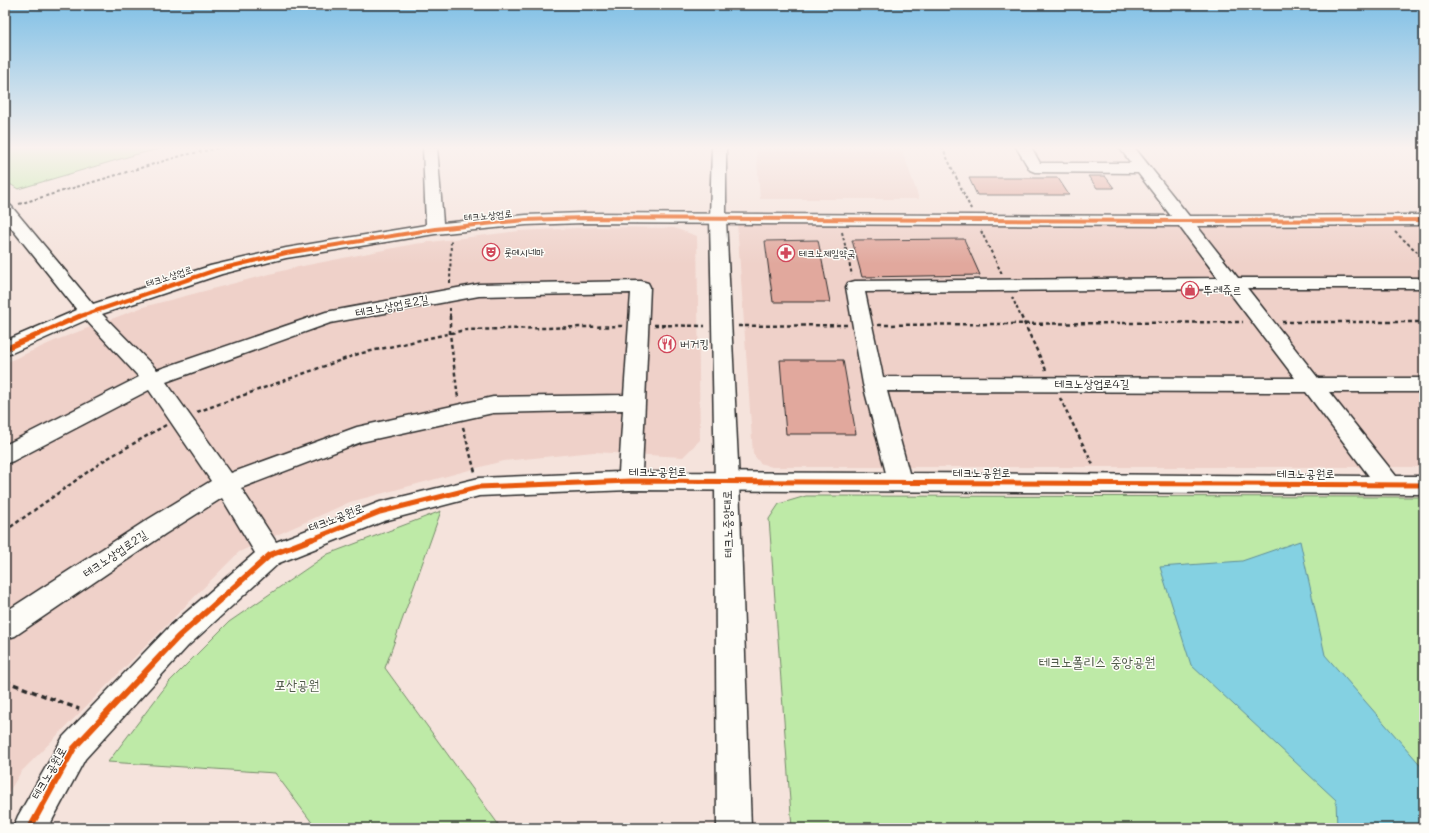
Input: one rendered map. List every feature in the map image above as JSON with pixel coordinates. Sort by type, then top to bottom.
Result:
[{"type":"street","points":[[432,186],[435,229]]},
{"type":"street","name":"테크노중앙대로","points":[[718,186],[718,219],[727,482],[734,828]]},
{"type":"street","points":[[1156,186],[1390,485]]},
{"type":"street","points":[[9,208],[90,312],[153,379],[226,484],[270,555]]},
{"type":"street","name":"테크노상업로","points":[[5,349],[90,312],[216,270],[286,253],[435,229],[526,220],[583,218],[1183,221],[1424,220]]},
{"type":"street","points":[[900,483],[874,384],[855,287],[1232,283],[1424,283]]},
{"type":"street","name":"테크노상업로2길","points":[[5,455],[153,379],[326,318],[479,290],[641,287],[639,325]]},
{"type":"street","points":[[630,481],[639,325]]},
{"type":"street","name":"테크노상업로4길","points":[[874,384],[1424,385]]},
{"type":"street","name":"테크노상업로2길","points":[[5,627],[156,527],[226,484],[357,435],[493,405],[635,402]]},
{"type":"street","name":"테크노공원로","points":[[30,828],[74,748],[178,638],[270,555],[380,512],[479,487],[630,481],[1424,485]]},
{"type":"path","points":[[9,208],[82,186]]},
{"type":"path","points":[[960,186],[1007,285],[1023,324],[1102,484]]},
{"type":"path","points":[[839,220],[855,287]]},
{"type":"path","points":[[1381,220],[1424,258]]},
{"type":"path","points":[[452,227],[450,334],[460,412],[479,487]]},
{"type":"path","points":[[872,325],[1424,322]]},
{"type":"path","points":[[5,531],[34,509],[136,440],[180,418],[358,354],[465,330],[562,326],[849,325]]},
{"type":"path","points":[[5,681],[103,718]]},
{"type":"shaded area","points":[[759,186],[914,186],[919,199],[760,199]]},
{"type":"shaded area","points":[[737,222],[1099,226],[1424,227],[1424,467],[772,467],[760,463],[753,454]]},
{"type":"shaded area","points":[[598,227],[674,228],[697,236],[700,440],[683,457],[594,452],[503,461],[350,502],[239,552],[21,772],[5,798],[5,363],[59,339],[143,307],[293,268],[414,244],[519,231]]},
{"type":"green space","points":[[13,186],[29,186],[18,189]]},
{"type":"green space","name":"테크노폴리스 중앙공원","points":[[806,496],[1424,497],[1424,828],[792,828],[769,519],[779,504]]},
{"type":"green space","name":"포산공원","points":[[441,511],[385,668],[501,828],[316,828],[275,773],[108,762],[169,682],[229,622],[328,554]]},
{"type":"water","points":[[1300,541],[1325,655],[1424,769],[1424,828],[1337,828],[1336,800],[1191,665],[1160,567],[1242,561]]},
{"type":"building","points":[[973,186],[1063,186],[1069,195],[977,195]]},
{"type":"building","points":[[1095,186],[1112,186],[1114,188],[1097,188]]},
{"type":"building","points":[[964,239],[980,275],[862,277],[852,240]]},
{"type":"building","points":[[818,240],[830,302],[773,302],[765,241]]},
{"type":"building","points":[[780,360],[843,360],[856,434],[786,434]]},
{"type":"cycle path","points":[[5,349],[89,312],[216,270],[286,253],[435,229],[526,220],[583,218],[1183,221],[1424,220]]},
{"type":"cycle path","points":[[30,828],[74,748],[178,637],[270,555],[380,512],[479,487],[630,481],[1424,485]]},
{"type":"place","name":"롯데시네마","points":[[491,252]]},
{"type":"place","name":"테크노제일약국","points":[[786,253]]},
{"type":"place","name":"뚜레쥬르","points":[[1190,290]]},
{"type":"place","name":"버거킹","points":[[667,344]]}]
